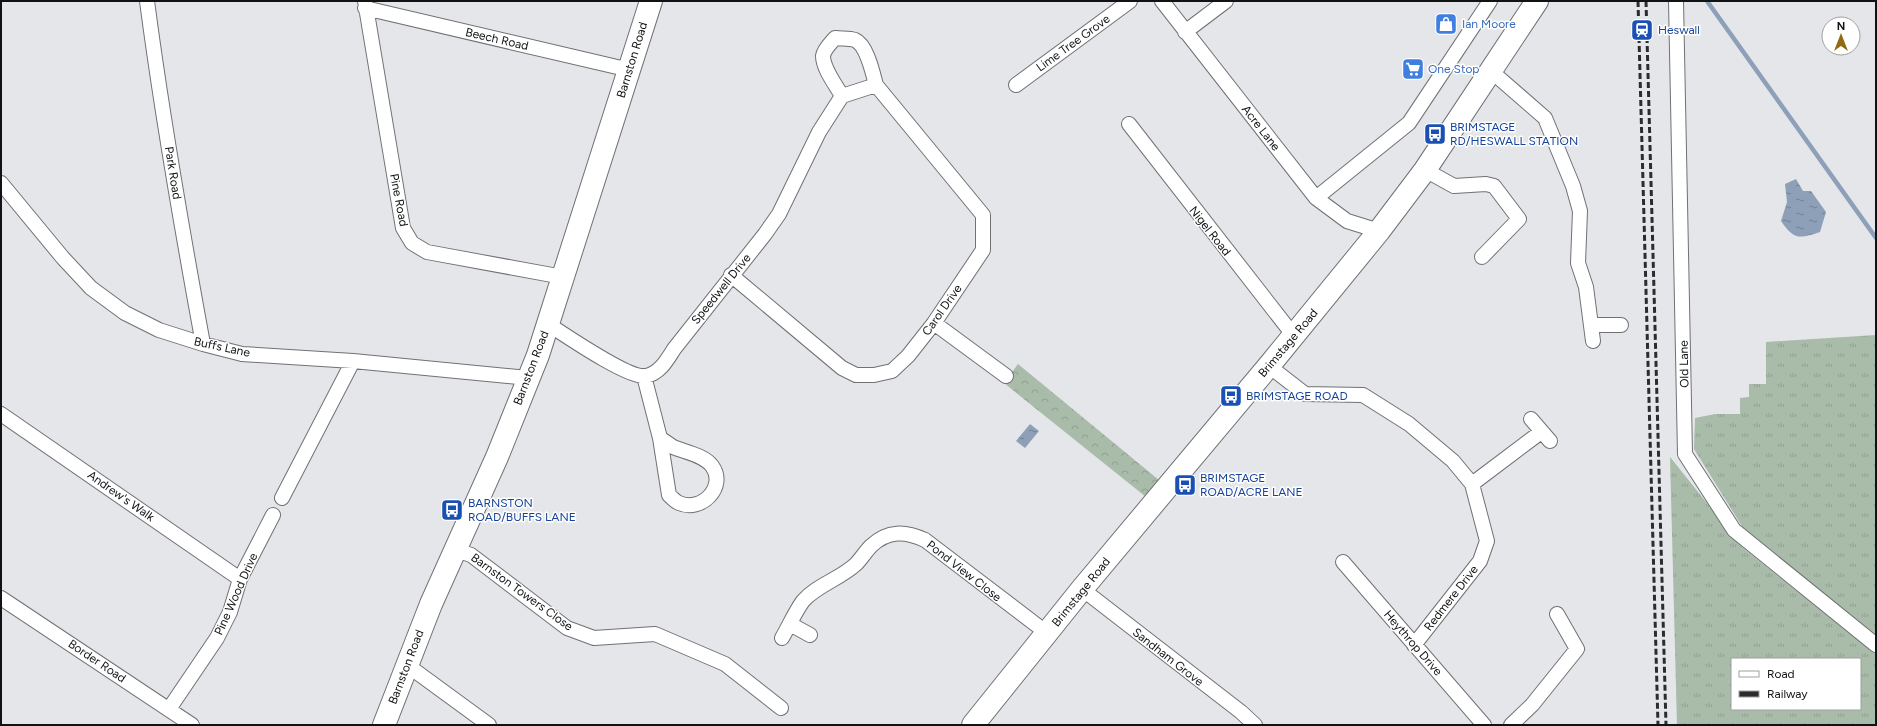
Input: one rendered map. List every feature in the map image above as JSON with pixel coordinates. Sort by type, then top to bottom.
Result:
[{"type":"main road","name":"Barnston Road","points":[[384,725],[407,665],[497,456],[548,324],[651,1]]},
{"type":"main road","name":"Brimstage Road","points":[[974,725],[1082,589],[1379,232],[1425,170],[1537,1]]},
{"type":"street","name":"Park Road","points":[[147,1],[156,70],[182,234],[203,344]]},
{"type":"street","name":"Lime Tree Grove","points":[[1016,85],[1130,1]]},
{"type":"street","name":"Acre Lane","points":[[1162,1],[1316,198],[1347,220],[1379,232]]},
{"type":"street","points":[[1185,32],[1226,1]]},
{"type":"street","points":[[1316,198],[1409,124],[1490,1]]},
{"type":"street","name":"Old Lane","points":[[1676,1],[1685,454],[1734,530],[1876,645]]},
{"type":"street","name":"Beech Road","points":[[365,4],[630,70]]},
{"type":"street","name":"Pine Road","points":[[365,4],[403,228],[412,243],[427,252],[563,277]]},
{"type":"street","points":[[835,38],[855,40],[864,49],[873,71],[876,85],[842,96],[825,66],[823,56],[835,38]]},
{"type":"street","points":[[1491,71],[1545,118],[1573,186],[1580,211],[1578,263],[1586,287],[1594,341]]},
{"type":"street","name":"Carol Drive","points":[[731,276],[842,368],[856,375],[874,375],[892,371],[908,356],[934,323],[983,250],[983,215],[876,85]]},
{"type":"street","name":"Speedwell Drive","points":[[644,376],[653,373],[663,366],[674,349],[765,234],[779,214],[819,132],[842,96]]},
{"type":"street","name":"Nigel Road","points":[[1129,124],[1294,336]]},
{"type":"street","points":[[1425,170],[1454,186],[1486,184],[1494,186],[1519,219],[1482,257]]},
{"type":"street","name":"Buffs Lane","points":[[1,184],[62,258],[91,288],[125,313],[152,327],[203,344],[242,354],[353,361],[528,378]]},
{"type":"street","points":[[934,323],[1006,376]]},
{"type":"street","points":[[548,324],[605,360],[635,375],[644,376],[660,438],[669,495],[679,503],[695,505],[705,501],[712,494],[715,484],[715,475],[712,466],[704,460],[673,446],[660,438]]},
{"type":"street","points":[[1592,325],[1621,325]]},
{"type":"street","points":[[282,498],[353,361]]},
{"type":"street","name":"Redmere Drive","points":[[1269,366],[1305,394],[1363,395],[1409,424],[1453,461],[1472,484],[1487,541],[1480,561],[1414,645]]},
{"type":"street","name":"Andrew's Walk","points":[[1,414],[240,579]]},
{"type":"street","points":[[1472,484],[1546,436],[1531,419]]},
{"type":"street","name":"Pine Wood Drive","points":[[169,709],[217,638],[230,612],[240,579],[273,516]]},
{"type":"street","name":"Pond View Close","points":[[782,638],[804,601],[824,585],[855,565],[871,546],[882,537],[897,533],[911,533],[925,540],[1047,634]]},
{"type":"street","name":"Barnston Towers Close","points":[[456,550],[472,554],[568,628],[594,638],[655,634],[724,664],[781,708]]},
{"type":"street","name":"Heythrop Drive","points":[[1343,562],[1484,725]]},
{"type":"street","name":"Sandham Grove","points":[[1082,589],[1241,712],[1254,725]]},
{"type":"street","name":"Border Road","points":[[1,598],[169,709],[188,724]]},
{"type":"street","points":[[1511,725],[1532,705],[1577,649],[1557,614]]},
{"type":"street","points":[[790,624],[810,635]]},
{"type":"street","points":[[407,665],[489,725]]},
{"type":"green space","points":[[1876,335],[1876,636],[1743,528],[1694,449],[1695,418],[1715,414],[1740,414],[1740,398],[1749,397],[1749,384],[1766,384],[1766,342]]},
{"type":"green space","points":[[1018,364],[1165,485],[1151,501],[1004,383]]},
{"type":"green space","points":[[1670,457],[1743,548],[1876,654],[1876,725],[1677,725]]},
{"type":"water","points":[[1796,179],[1803,191],[1811,191],[1826,212],[1820,232],[1802,237],[1794,235],[1790,232],[1781,221],[1787,202],[1785,184]]},
{"type":"water","points":[[1030,424],[1039,431],[1025,448],[1016,441]]},
{"type":"waterway","points":[[1707,1],[1876,238]]},
{"type":"railway","points":[[1638,1],[1658,725]]},
{"type":"railway","points":[[1646,1],[1666,725]]},
{"type":"place","name":"Ian Moore","points":[[1446,24]]},
{"type":"place","name":"Heswall","points":[[1642,30]]},
{"type":"place","name":"One Stop","points":[[1413,69]]},
{"type":"place","name":"BRIMSTAGE RD/HESWALL STATION","points":[[1435,134]]},
{"type":"place","name":"BRIMSTAGE ROAD","points":[[1231,396]]},
{"type":"place","name":"BRIMSTAGE ROAD/ACRE LANE","points":[[1185,485]]},
{"type":"place","name":"BARNSTON ROAD/BUFFS LANE","points":[[452,510]]}]
